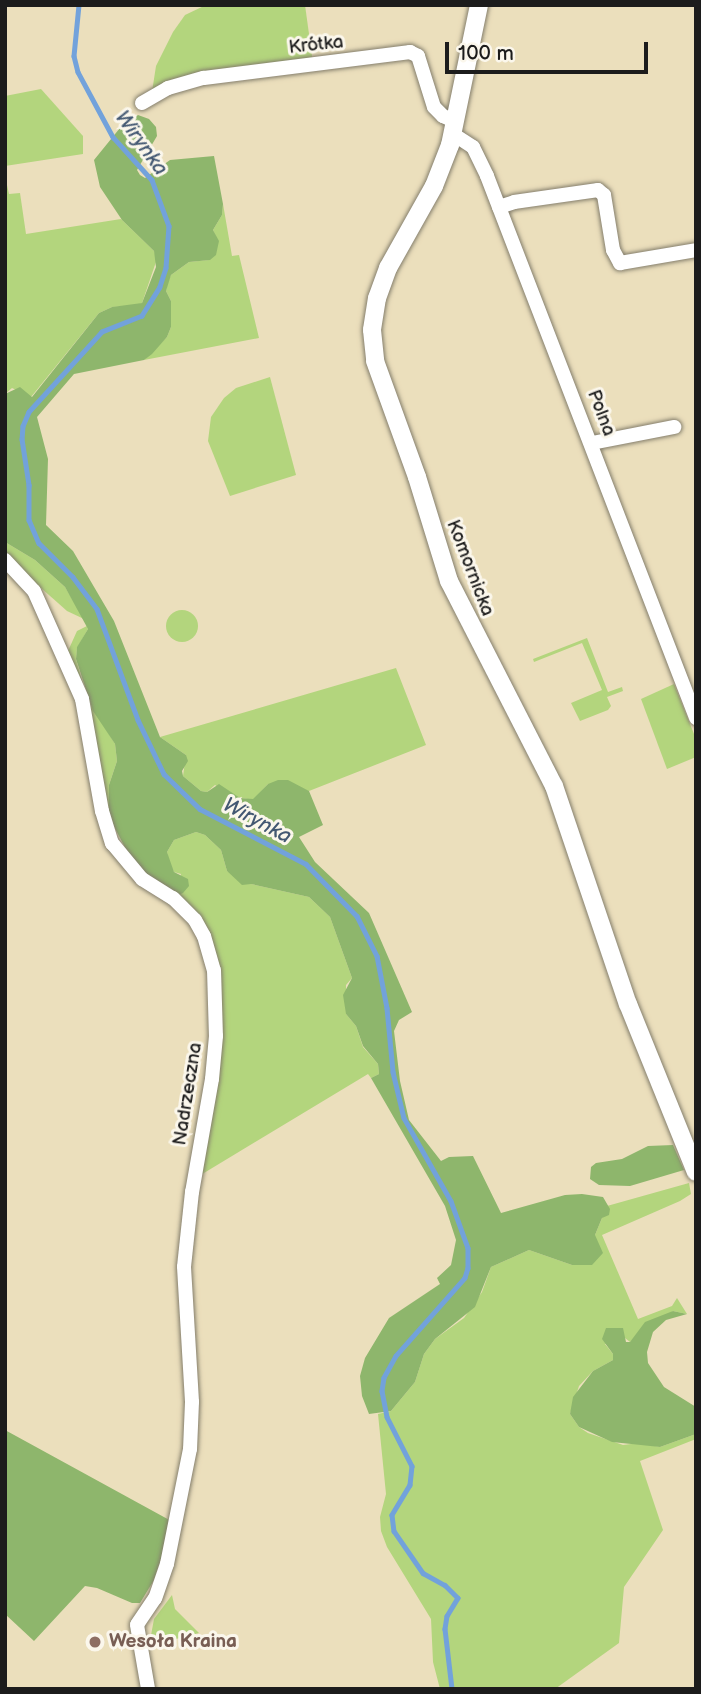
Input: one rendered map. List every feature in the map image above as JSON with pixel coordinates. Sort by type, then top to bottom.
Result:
[{"type":"street","name":"Komornicka","points":[[479,5],[454,128],[438,176],[392,258],[380,288],[372,330],[378,371],[413,466],[449,582],[554,786],[628,1004],[696,1172]]},
{"type":"street","name":"Krótka","points":[[142,103],[168,88],[204,78],[410,52],[418,56],[437,111],[454,128]]},
{"type":"street","name":"Polna","points":[[454,128],[475,150],[499,207],[690,684],[696,718]]},
{"type":"street","points":[[499,207],[514,202],[598,190],[604,195],[613,250],[620,263],[696,250]]},
{"type":"street","points":[[592,443],[674,427]]},
{"type":"street","name":"Nadrzeczna","points":[[5,560],[34,590],[82,699],[102,811],[112,843],[142,879],[173,898],[195,920],[204,936],[214,970],[216,1036],[212,1079],[192,1192],[184,1267],[192,1402],[190,1449],[167,1564],[155,1598],[137,1625],[148,1689]]},
{"type":"green space","points":[[206,5],[305,5],[313,63],[152,92],[156,66],[173,32],[185,15]]},
{"type":"green space","points":[[41,89],[83,136],[83,154],[5,166],[5,96]]},
{"type":"green space","points":[[138,115],[149,119],[156,127],[157,136],[137,170],[145,178],[170,160],[214,156],[223,204],[222,215],[213,230],[219,241],[216,255],[210,260],[189,262],[171,275],[166,291],[171,301],[171,327],[167,337],[152,354],[144,360],[74,374],[37,417],[48,459],[46,525],[73,551],[114,621],[160,737],[186,755],[188,761],[182,771],[183,776],[201,791],[207,792],[219,784],[240,798],[253,799],[268,784],[278,780],[288,780],[309,791],[323,825],[299,837],[315,862],[369,913],[412,1012],[399,1020],[394,1031],[400,1081],[409,1120],[441,1161],[449,1157],[473,1156],[501,1213],[565,1195],[582,1194],[603,1197],[610,1209],[609,1215],[602,1218],[595,1235],[603,1253],[592,1265],[572,1265],[529,1250],[491,1267],[475,1307],[435,1339],[424,1354],[415,1382],[391,1411],[369,1414],[362,1396],[360,1376],[365,1358],[389,1318],[440,1284],[437,1278],[451,1265],[456,1240],[445,1206],[371,1078],[379,1074],[378,1064],[363,1046],[356,1026],[346,1014],[343,995],[352,978],[330,917],[309,897],[251,884],[242,885],[227,871],[221,850],[205,835],[196,832],[174,840],[167,852],[174,872],[188,879],[189,886],[176,896],[153,881],[128,853],[109,817],[109,785],[117,761],[115,744],[93,711],[76,659],[77,647],[88,629],[65,587],[35,560],[5,542],[5,394],[20,387],[32,397],[99,313],[112,307],[142,303],[156,267],[154,251],[122,220],[100,187],[94,160],[124,123]]},
{"type":"green space","points":[[5,176],[9,194],[20,193],[26,234],[121,219],[154,251],[157,259],[142,303],[112,307],[99,313],[31,397],[12,388],[5,394]]},
{"type":"green space","points":[[223,204],[232,256],[239,255],[259,338],[144,360],[167,337],[171,327],[171,301],[166,291],[171,275],[189,262],[209,260],[218,241],[213,230],[222,215]]},
{"type":"green space","points":[[270,377],[296,475],[230,496],[208,441],[211,417],[224,398],[236,388]]},
{"type":"green space","points":[[5,542],[35,560],[65,587],[84,619],[67,611],[5,556]]},
{"type":"green space","points":[[182,610],[193,615],[198,626],[193,637],[182,642],[171,637],[166,626],[171,615]]},
{"type":"green space","points":[[87,626],[88,629],[77,648],[76,659],[87,698],[115,744],[117,761],[109,785],[109,817],[68,651],[77,631]]},
{"type":"green space","points":[[587,638],[608,692],[622,687],[623,691],[607,697],[611,706],[608,710],[580,721],[571,703],[602,690],[582,643],[534,662],[533,659]]},
{"type":"green space","points":[[396,668],[426,745],[309,791],[268,784],[253,800],[233,796],[215,785],[207,792],[201,791],[183,776],[186,755],[160,737]]},
{"type":"green space","points":[[674,684],[696,739],[696,757],[667,769],[641,699]]},
{"type":"green space","points":[[196,832],[205,835],[221,850],[227,871],[251,884],[309,897],[330,917],[352,978],[346,985],[346,1014],[356,1026],[363,1047],[378,1064],[379,1074],[371,1078],[368,1074],[199,1176],[218,962],[176,896],[181,874],[174,872],[167,852],[174,840]]},
{"type":"green space","points":[[673,1145],[684,1170],[630,1186],[599,1185],[590,1179],[591,1167],[596,1163],[622,1159],[648,1146]]},
{"type":"green space","points":[[689,1183],[691,1194],[680,1201],[602,1235],[638,1319],[672,1306],[677,1298],[687,1314],[673,1311],[630,1342],[625,1338],[605,1344],[613,1354],[613,1360],[593,1371],[579,1386],[570,1414],[579,1427],[588,1433],[623,1445],[639,1443],[660,1447],[696,1434],[696,1439],[640,1461],[663,1530],[624,1587],[619,1643],[555,1689],[440,1689],[433,1662],[431,1619],[387,1547],[381,1531],[380,1517],[386,1494],[378,1414],[391,1411],[415,1382],[424,1354],[435,1339],[464,1318],[482,1292],[491,1267],[529,1250],[572,1265],[595,1235],[607,1206]]},
{"type":"green space","points":[[673,1311],[687,1314],[666,1320],[653,1332],[647,1352],[648,1363],[664,1387],[696,1407],[696,1434],[660,1447],[612,1442],[579,1427],[570,1414],[573,1397],[593,1371],[613,1360],[613,1354],[602,1339],[606,1328],[623,1328],[626,1342],[630,1342],[645,1322]]},
{"type":"green space","points":[[5,1430],[173,1522],[154,1580],[140,1603],[132,1603],[97,1588],[85,1586],[34,1641],[5,1614]]},
{"type":"green space","points":[[172,1595],[175,1609],[199,1633],[149,1646],[154,1619]]},
{"type":"waterway","name":"Wirynka","points":[[79,5],[74,56],[78,72],[113,137],[152,180],[169,226],[166,268],[160,287],[142,316],[102,332],[29,412],[23,426],[22,439],[29,485],[29,520],[39,543],[73,577],[97,609],[138,720],[164,774],[200,809],[306,864],[357,916],[377,956],[387,1008],[393,1072],[404,1118],[451,1201],[468,1248],[465,1278],[396,1356],[384,1378],[382,1391],[387,1417],[412,1466],[410,1485],[392,1515],[394,1531],[423,1573],[445,1585],[458,1598],[447,1616],[445,1629],[452,1689]]},
{"type":"place","name":"Wesoła Kraina","points":[[95,1642]]}]
